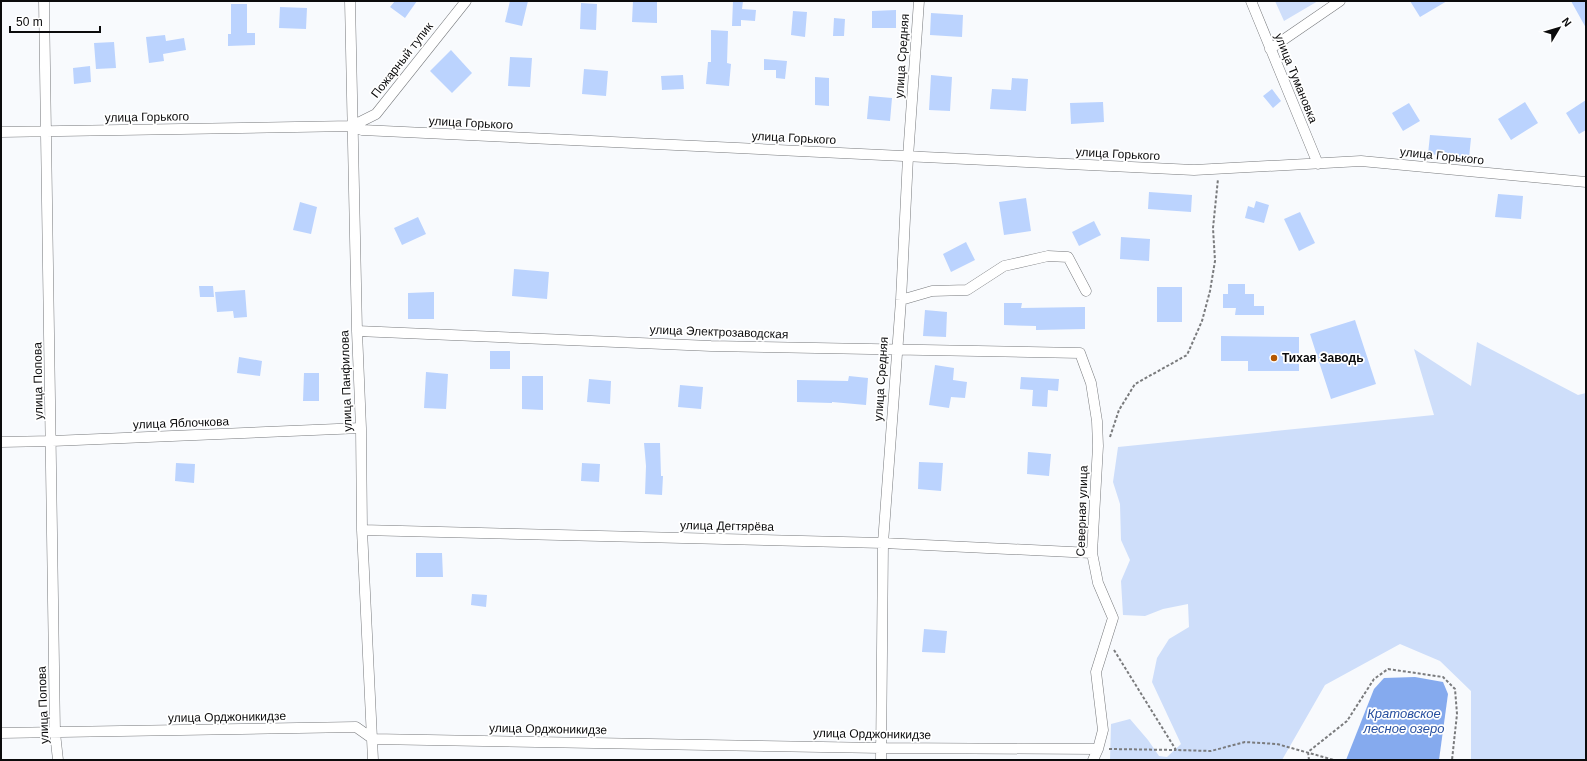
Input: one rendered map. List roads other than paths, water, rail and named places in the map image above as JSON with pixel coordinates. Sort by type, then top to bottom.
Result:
[{"type":"street","name":"улица Попова","points":[[44,1],[52,441],[55,733],[58,760]]},
{"type":"street","name":"улица Панфилова","points":[[350,1],[357,331],[361,428],[362,530],[373,760]]},
{"type":"street","name":"Пожарный тупик","points":[[352,126],[376,114],[466,1]]},
{"type":"street","name":"улица Средняя","points":[[881,760],[883,543],[896,348],[901,300],[908,157],[919,1]]},
{"type":"street","name":"улица Тумановка","points":[[1251,1],[1318,164]]},
{"type":"street","points":[[1270,49],[1340,1]]},
{"type":"street","name":"улица Горького","points":[[1,132],[352,126],[362,130],[1186,170],[1361,161],[1586,182]]},
{"type":"street","points":[[1575,182],[1586,176]]},
{"type":"street","points":[[901,300],[932,292],[967,290],[1004,266],[1048,256],[1068,257],[1086,291]]},
{"type":"street","name":"улица Электрозаводская","points":[[357,331],[711,346],[896,348],[1080,353]]},
{"type":"street","name":"Северная улица","points":[[1080,353],[1091,383],[1097,421],[1098,446],[1092,553],[1098,583],[1113,618],[1096,672],[1102,730],[1098,749],[1093,760]]},
{"type":"street","name":"улица Яблочкова","points":[[1,442],[361,428]]},
{"type":"street","name":"улица Дегтярёва","points":[[362,530],[883,543],[1092,553]]},
{"type":"street","name":"улица Орджоникидзе","points":[[1,733],[356,727],[373,739],[881,748],[1098,749]]},
{"type":"water","name":"Кратовское лесное озеро","points":[[1415,677],[1443,682],[1448,694],[1439,760],[1346,760],[1374,689],[1384,678]]},
{"type":"place","name":"Тихая Заводь","points":[[1274,358]]}]
